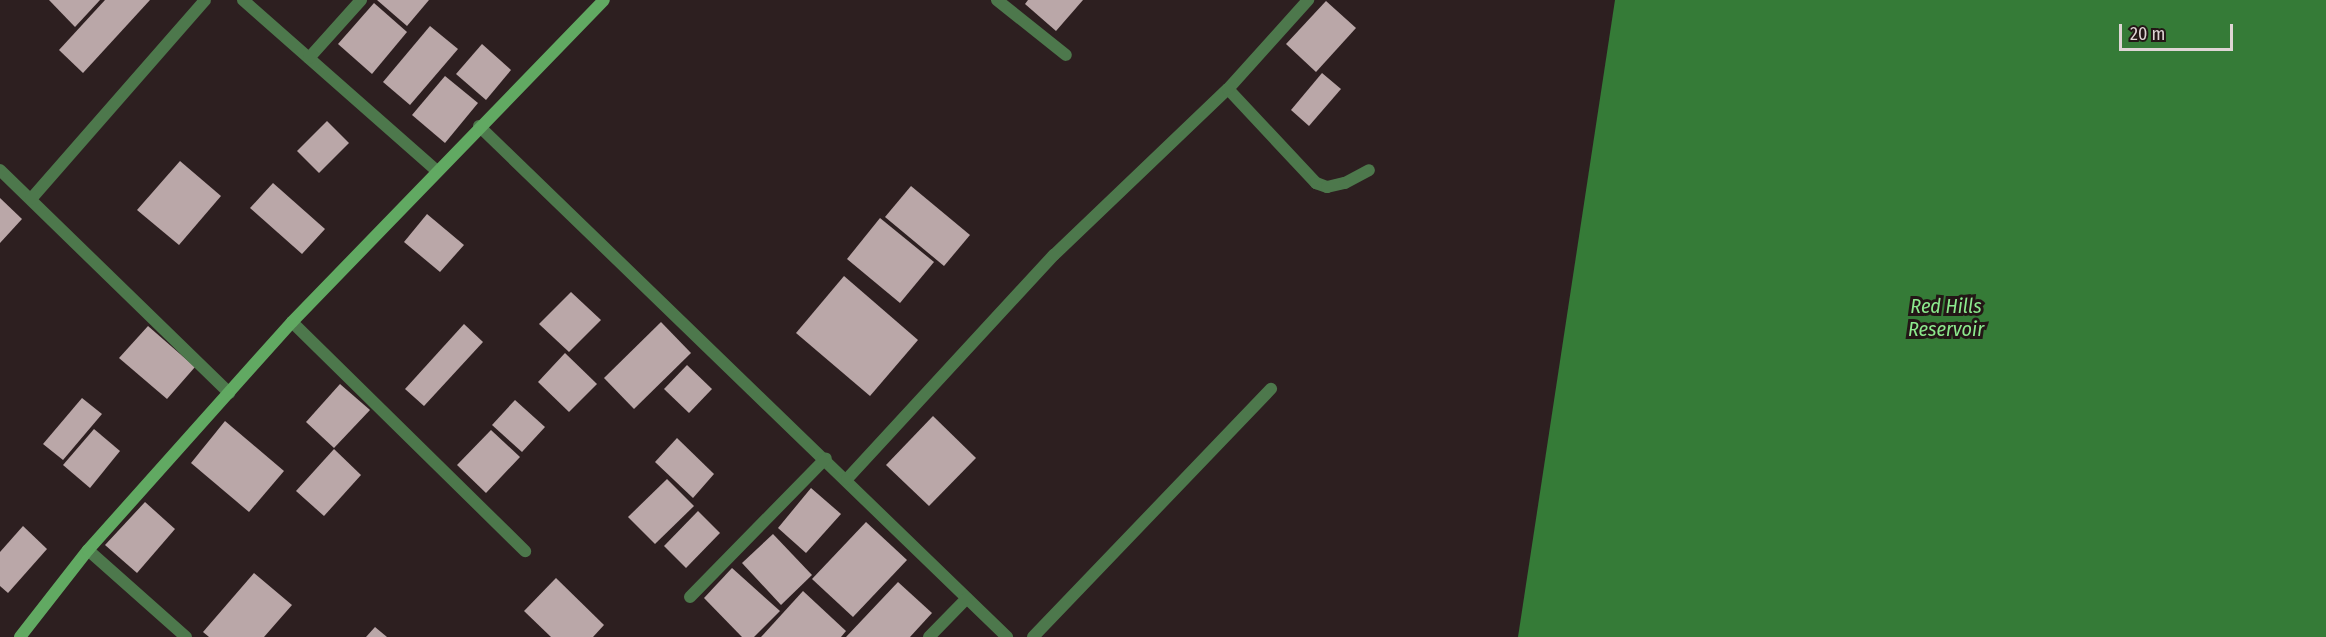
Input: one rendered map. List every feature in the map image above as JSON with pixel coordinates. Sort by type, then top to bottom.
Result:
[{"type":"street","points":[[31,199],[205,0]]},
{"type":"street","points":[[243,0],[435,169]]},
{"type":"street","points":[[309,58],[361,0]]},
{"type":"street","points":[[20,637],[88,550],[292,322],[435,169],[604,0]]},
{"type":"street","points":[[997,0],[1066,55]]},
{"type":"street","points":[[847,478],[1054,255],[1228,89],[1308,0]]},
{"type":"street","points":[[1228,89],[1316,183],[1327,187],[1345,183],[1369,170]]},
{"type":"street","points":[[478,126],[847,478],[1007,637]]},
{"type":"street","points":[[0,170],[229,393]]},
{"type":"street","points":[[292,322],[525,551]]},
{"type":"street","points":[[1033,637],[1271,389]]},
{"type":"street","points":[[690,597],[826,458]]},
{"type":"street","points":[[88,550],[186,637]]},
{"type":"street","points":[[929,637],[967,598]]},
{"type":"water","name":"Red Hills Reservoir","points":[[1615,0],[2326,0],[2326,637],[1518,637]]},
{"type":"building","points":[[49,0],[100,0],[75,27]]},
{"type":"building","points":[[105,0],[150,0],[83,73],[59,50]]},
{"type":"building","points":[[377,0],[429,0],[407,26]]},
{"type":"building","points":[[1028,0],[1083,0],[1056,31],[1025,4]]},
{"type":"building","points":[[1326,1],[1356,28],[1316,72],[1286,44]]},
{"type":"building","points":[[374,3],[407,32],[372,74],[338,44]]},
{"type":"building","points":[[430,26],[458,49],[410,105],[383,82]]},
{"type":"building","points":[[482,44],[511,70],[486,100],[456,74]]},
{"type":"building","points":[[1322,73],[1341,89],[1309,126],[1291,110]]},
{"type":"building","points":[[445,76],[478,103],[445,143],[412,115]]},
{"type":"building","points":[[327,121],[349,143],[319,173],[297,151]]},
{"type":"building","points":[[180,161],[221,196],[179,245],[137,210]]},
{"type":"building","points":[[273,183],[325,229],[302,254],[250,208]]},
{"type":"building","points":[[911,186],[970,235],[944,266],[885,217]]},
{"type":"building","points":[[0,198],[22,219],[0,243]]},
{"type":"building","points":[[427,214],[464,245],[440,272],[404,242]]},
{"type":"building","points":[[880,218],[934,262],[900,303],[847,259]]},
{"type":"building","points":[[844,276],[918,340],[870,396],[796,333]]},
{"type":"building","points":[[571,292],[601,320],[569,352],[539,324]]},
{"type":"building","points":[[661,322],[691,353],[634,409],[604,378]]},
{"type":"building","points":[[464,324],[483,342],[424,406],[405,389]]},
{"type":"building","points":[[148,326],[195,367],[167,399],[119,358]]},
{"type":"building","points":[[565,353],[597,384],[569,412],[538,382]]},
{"type":"building","points":[[687,365],[712,389],[689,413],[664,389]]},
{"type":"building","points":[[340,384],[370,410],[334,448],[306,422]]},
{"type":"building","points":[[82,398],[102,414],[63,460],[43,444]]},
{"type":"building","points":[[515,400],[545,427],[522,452],[492,425]]},
{"type":"building","points":[[933,416],[976,458],[929,506],[886,465]]},
{"type":"building","points":[[225,421],[284,471],[249,512],[191,463]]},
{"type":"building","points":[[94,429],[120,451],[90,488],[63,465]]},
{"type":"building","points":[[491,430],[520,457],[486,493],[457,465]]},
{"type":"building","points":[[677,438],[714,474],[693,498],[655,462]]},
{"type":"building","points":[[334,449],[361,475],[324,516],[296,491]]},
{"type":"building","points":[[667,479],[694,506],[655,544],[628,517]]},
{"type":"building","points":[[811,488],[841,514],[806,553],[778,528]]},
{"type":"building","points":[[145,502],[175,529],[137,573],[105,545]]},
{"type":"building","points":[[698,511],[720,533],[686,568],[664,546]]},
{"type":"building","points":[[866,522],[907,560],[853,617],[812,579]]},
{"type":"building","points":[[23,526],[47,549],[8,593],[0,586],[0,552]]},
{"type":"building","points":[[773,534],[812,575],[781,605],[742,563]]},
{"type":"building","points":[[732,568],[780,611],[754,637],[742,637],[704,598]]},
{"type":"building","points":[[254,573],[292,605],[264,637],[209,637],[203,632]]},
{"type":"building","points":[[556,578],[604,625],[593,637],[551,637],[524,611]]},
{"type":"building","points":[[898,582],[932,613],[910,637],[846,637]]},
{"type":"building","points":[[803,591],[846,631],[841,637],[761,637]]},
{"type":"building","points":[[375,627],[387,637],[366,637]]}]
